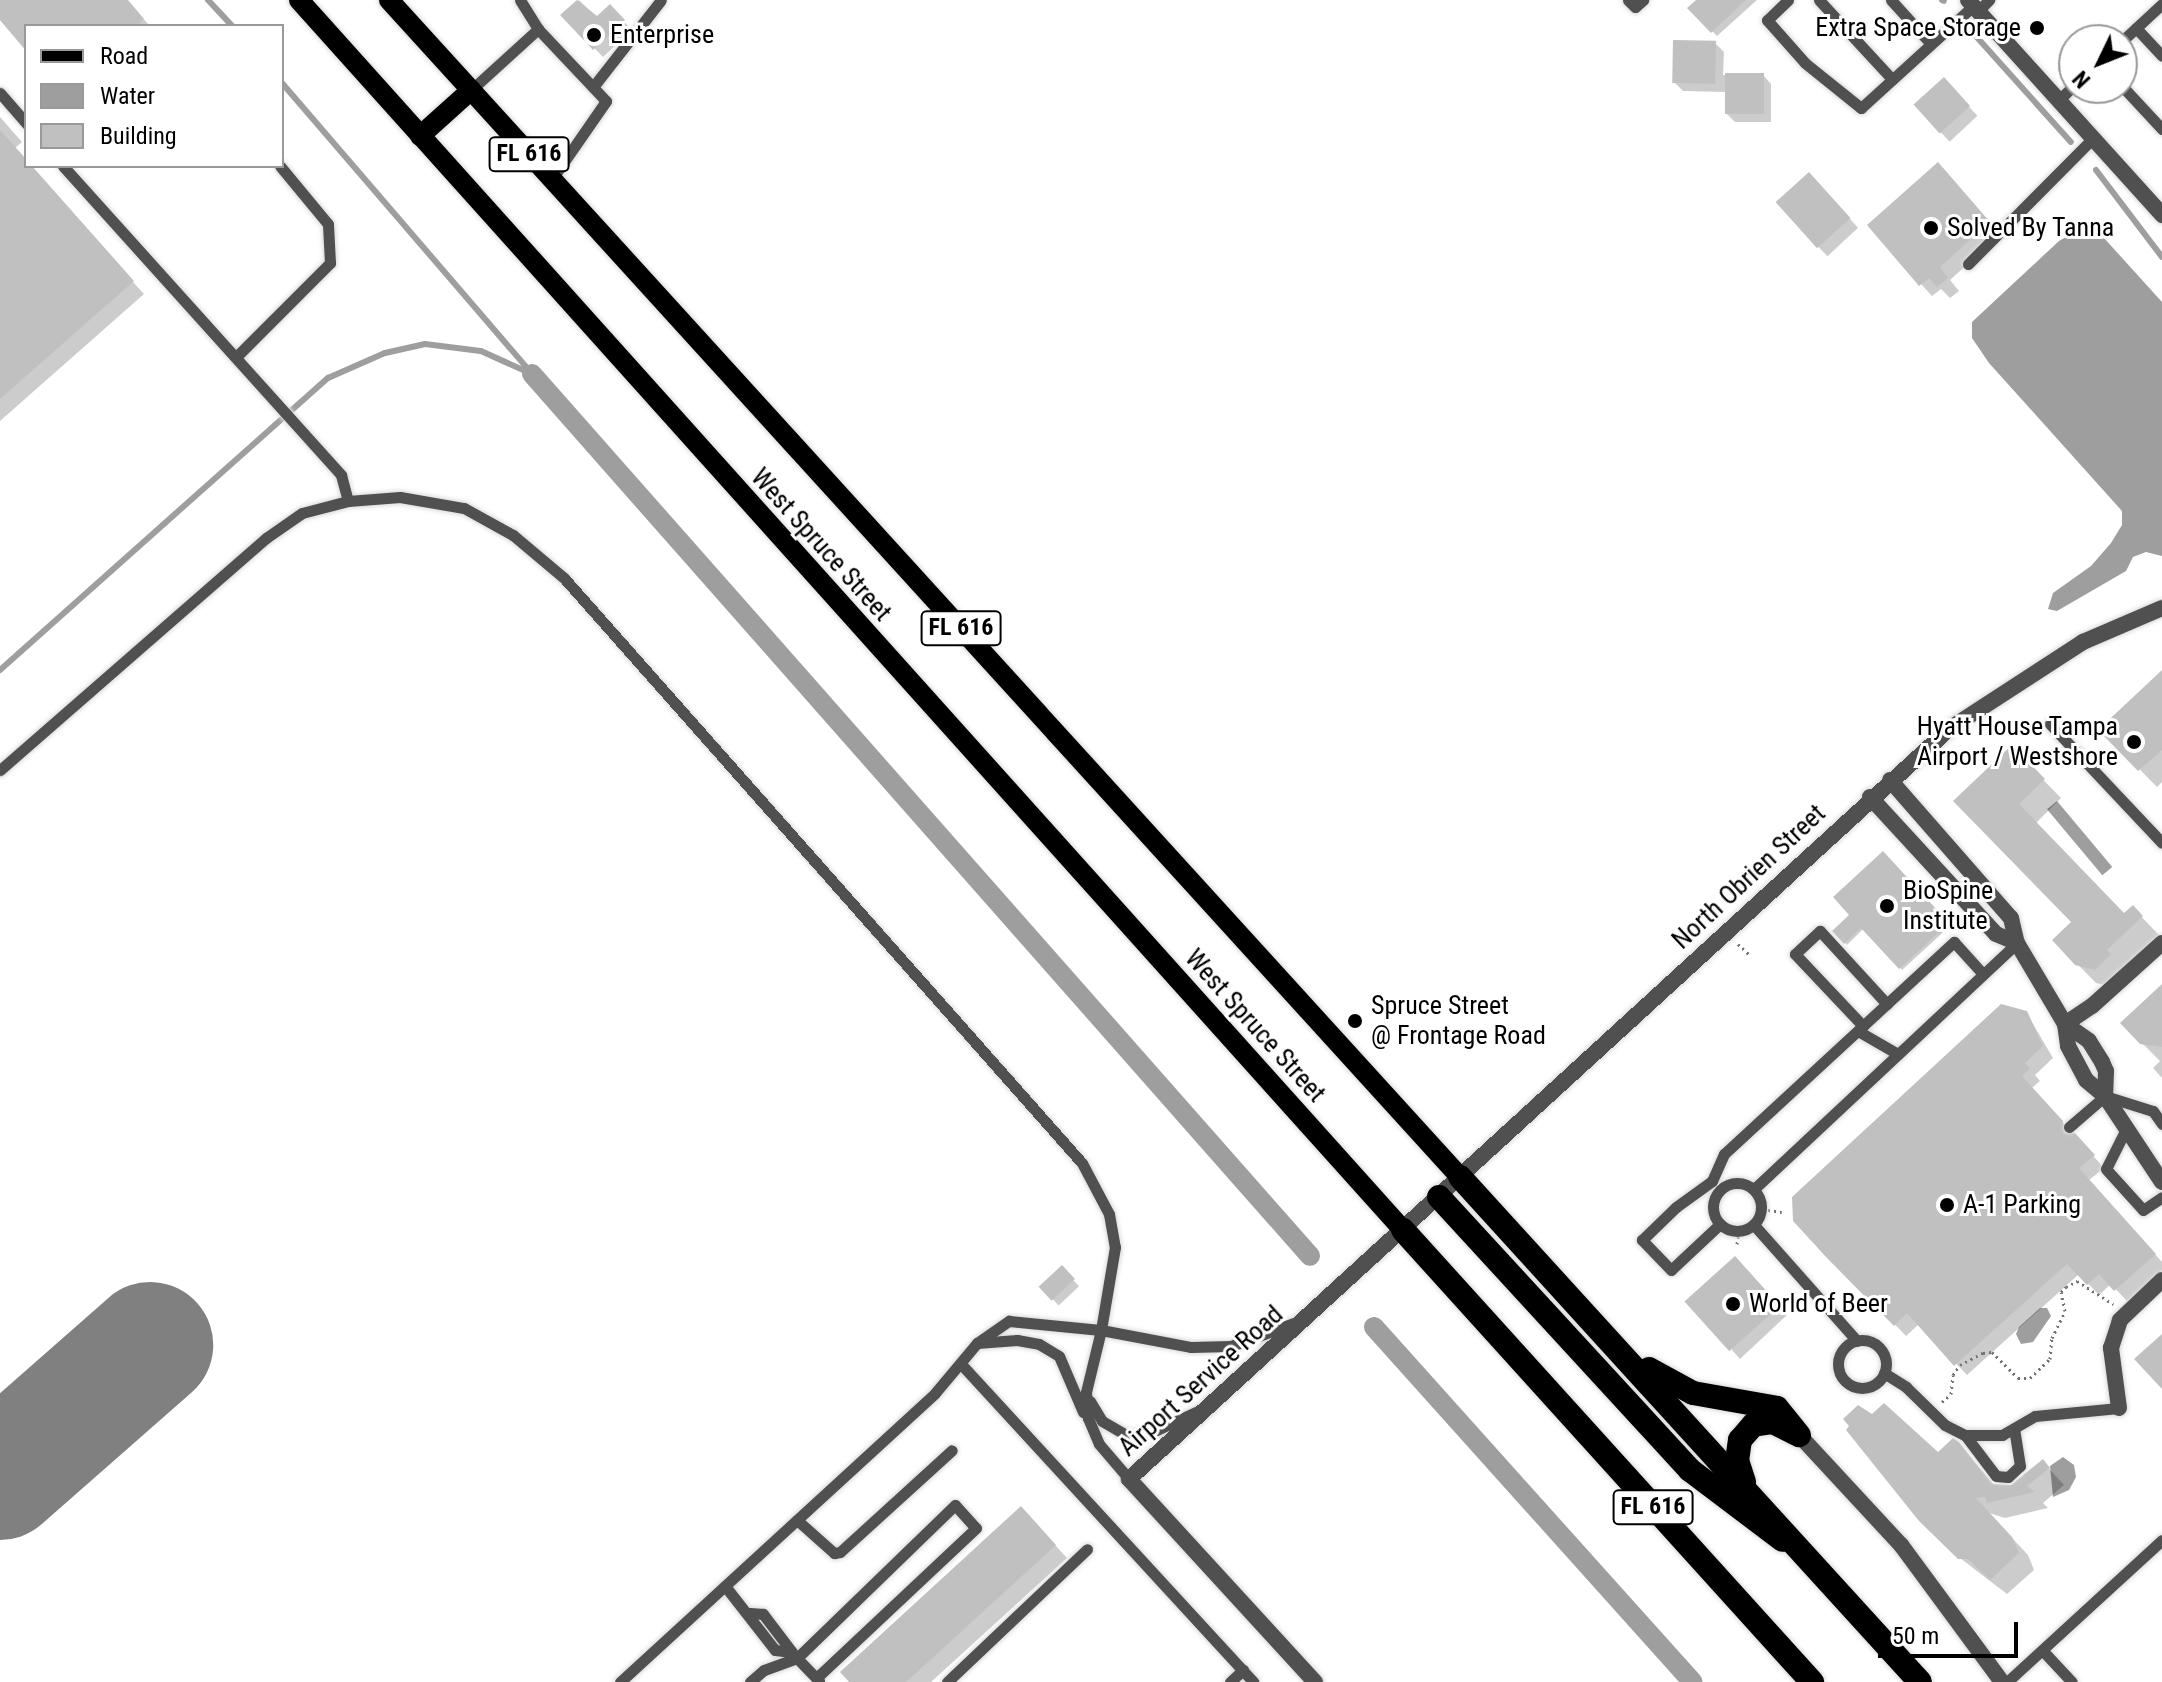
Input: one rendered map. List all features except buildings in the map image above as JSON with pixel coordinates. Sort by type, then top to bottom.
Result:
[{"type":"highway","name":"FL 616","points":[[1460,1177],[1745,1484],[1865,1616],[1920,1682]]},
{"type":"highway","points":[[1439,1197],[1690,1470],[1826,1573]]},
{"type":"highway","name":"FL 616","points":[[1403,1230],[1812,1682]]},
{"type":"highway","points":[[1632,1361],[1693,1393],[1777,1408],[1799,1435]]},
{"type":"highway","points":[[1745,1484],[1737,1461],[1740,1440],[1753,1425],[1773,1422],[1799,1435]]},
{"type":"highway","points":[[1865,1616],[1940,1682]]},
{"type":"main road","name":"West Spruce Street","points":[[299,0],[1403,1230]]},
{"type":"main road","name":"West Spruce Street","points":[[389,0],[1460,1177]]},
{"type":"main road","points":[[420,136],[471,90]]},
{"type":"street","points":[[1977,4],[2058,99]]},
{"type":"street","points":[[2063,104],[2162,215]]},
{"type":"street","name":"North Obrien Street","points":[[1403,1230],[1870,797],[1949,729],[2083,642],[2162,608]]},
{"type":"street","points":[[1890,780],[2011,918],[2017,943],[2065,1024],[2089,1041],[2102,1062],[2105,1096],[2125,1131],[2160,1174]]},
{"type":"street","points":[[1870,797],[1996,934],[2017,943]]},
{"type":"street","points":[[2065,1024],[2092,1006],[2162,943]]},
{"type":"street","name":"Airport Service Road","points":[[1315,1682],[1129,1479],[1403,1230]]},
{"type":"street","points":[[2119,1408],[2111,1348],[2120,1320],[2162,1280]]},
{"type":"street","points":[[1799,1435],[1901,1545],[2004,1682]]},
{"type":"lane","points":[[520,0],[538,29],[606,101],[552,179]]},
{"type":"lane","points":[[593,87],[661,0]]},
{"type":"lane","points":[[1628,0],[1635,7],[1643,0]]},
{"type":"lane","points":[[1788,0],[1767,20],[1805,63],[1861,108],[1977,4]]},
{"type":"lane","points":[[1819,0],[1892,79]]},
{"type":"lane","points":[[1891,0],[1931,44]]},
{"type":"lane","points":[[2138,26],[2162,4]]},
{"type":"lane","points":[[471,90],[538,29]]},
{"type":"lane","points":[[2138,30],[2162,56]]},
{"type":"lane","points":[[0,93],[24,121]]},
{"type":"lane","points":[[2138,103],[2162,129]]},
{"type":"lane","points":[[1968,264],[2093,138]]},
{"type":"lane","points":[[65,168],[341,475],[348,501]]},
{"type":"lane","points":[[236,357],[330,263],[328,224],[282,168]]},
{"type":"lane","points":[[0,770],[266,538],[302,513],[348,501],[400,497],[464,508],[513,535],[564,578],[1082,1163],[1109,1214],[1115,1247],[1111,1294],[1085,1406],[1093,1432]]},
{"type":"lane","points":[[2050,724],[2162,843]]},
{"type":"lane","points":[[1887,1004],[1820,931],[1795,954],[1860,1029],[1898,1054]]},
{"type":"lane","points":[[1720,1224],[1671,1270],[1642,1240],[1716,1186],[1739,1182],[1754,1189],[1762,1209],[1754,1225],[1738,1238],[1720,1224],[1713,1207],[1716,1186],[1724,1154],[1954,942],[1983,974]]},
{"type":"lane","points":[[1754,1189],[2017,943]]},
{"type":"lane","points":[[2069,1127],[2105,1096],[2153,1111],[2162,1124]]},
{"type":"lane","points":[[2125,1131],[2106,1169],[2143,1210],[2162,1197]]},
{"type":"lane","points":[[1754,1225],[1857,1341],[1878,1346],[1885,1359],[1884,1373],[1866,1388],[1844,1380],[1839,1356],[1857,1341]]},
{"type":"lane","points":[[620,1682],[797,1520],[999,1325],[1019,1319],[1191,1347],[1231,1346],[1306,1317]]},
{"type":"lane","points":[[977,1343],[1017,1340],[1039,1344],[1059,1356],[1093,1432],[1129,1479]]},
{"type":"lane","points":[[961,1364],[1253,1682]]},
{"type":"lane","points":[[1884,1373],[1906,1387],[1945,1425],[1965,1435],[1996,1476],[2008,1477],[2020,1466],[2014,1428]]},
{"type":"lane","points":[[1088,1385],[1092,1409],[1115,1431],[1128,1436],[1150,1433],[1207,1407]]},
{"type":"lane","points":[[1965,1435],[2002,1435],[2035,1416],[2119,1408]]},
{"type":"lane","points":[[797,1520],[834,1553],[840,1552],[952,1450]]},
{"type":"lane","points":[[725,1586],[750,1613],[752,1626],[775,1650],[794,1655],[817,1680],[976,1528],[955,1505],[794,1655],[764,1670],[750,1682]]},
{"type":"lane","points":[[2004,1682],[2043,1651],[2162,1540]]},
{"type":"lane","points":[[947,1682],[1087,1549]]},
{"type":"lane","points":[[2043,1651],[2072,1682]]},
{"type":"lane","points":[[1230,1682],[1243,1670]]},
{"type":"path","points":[[1738,944],[1750,955]]},
{"type":"path","points":[[1762,1209],[1782,1212]]},
{"type":"path","points":[[1939,1404],[1951,1394],[1953,1375],[1960,1365],[1983,1353],[1992,1352],[2018,1378],[2030,1378],[2050,1359],[2052,1338],[2065,1311],[2061,1292],[2066,1287],[2077,1281],[2116,1307]]},
{"type":"water","points":[[2094,227],[2162,302],[2162,556],[2146,552],[2133,557],[2126,571],[2057,611],[2048,609],[2053,593],[2091,566],[2111,543],[2122,525],[2122,511],[1989,363],[1972,338],[1972,322],[2059,241],[2081,228]]},
{"type":"water","points":[[2057,801],[2112,867],[2102,875],[2047,809]]},
{"type":"water","points":[[2040,1308],[2047,1308],[2051,1316],[2033,1342],[2021,1344],[2016,1334],[2019,1327]]},
{"type":"water","points":[[2063,1457],[2074,1465],[2076,1477],[2069,1490],[2053,1497],[2050,1466]]},
{"type":"waterway","points":[[208,0],[230,24]]},
{"type":"waterway","points":[[1974,34],[2071,142]]},
{"type":"waterway","points":[[284,85],[530,371]]},
{"type":"waterway","points":[[2096,170],[2162,257]]},
{"type":"waterway","points":[[0,670],[328,378],[385,353],[425,344],[481,351],[532,374]]},
{"type":"waterway","points":[[532,374],[1310,1256]]},
{"type":"waterway","points":[[1374,1327],[1692,1682]]},
{"type":"runway","points":[[0,1477],[150,1345]]},
{"type":"place","name":"Extra Space Storage","points":[[2037,28]]},
{"type":"place","name":"Enterprise","points":[[594,35]]},
{"type":"place","name":"Solved By Tanna","points":[[1931,228]]},
{"type":"place","name":"Hyatt House Tampa Airport / Westshore","points":[[2134,742]]},
{"type":"place","name":"BioSpine Institute","points":[[1887,906]]},
{"type":"place","name":"Spruce Street @ Frontage Road","points":[[1355,1021]]},
{"type":"place","name":"A-1 Parking","points":[[1947,1205]]},
{"type":"place","name":"World of Beer","points":[[1733,1304]]}]
